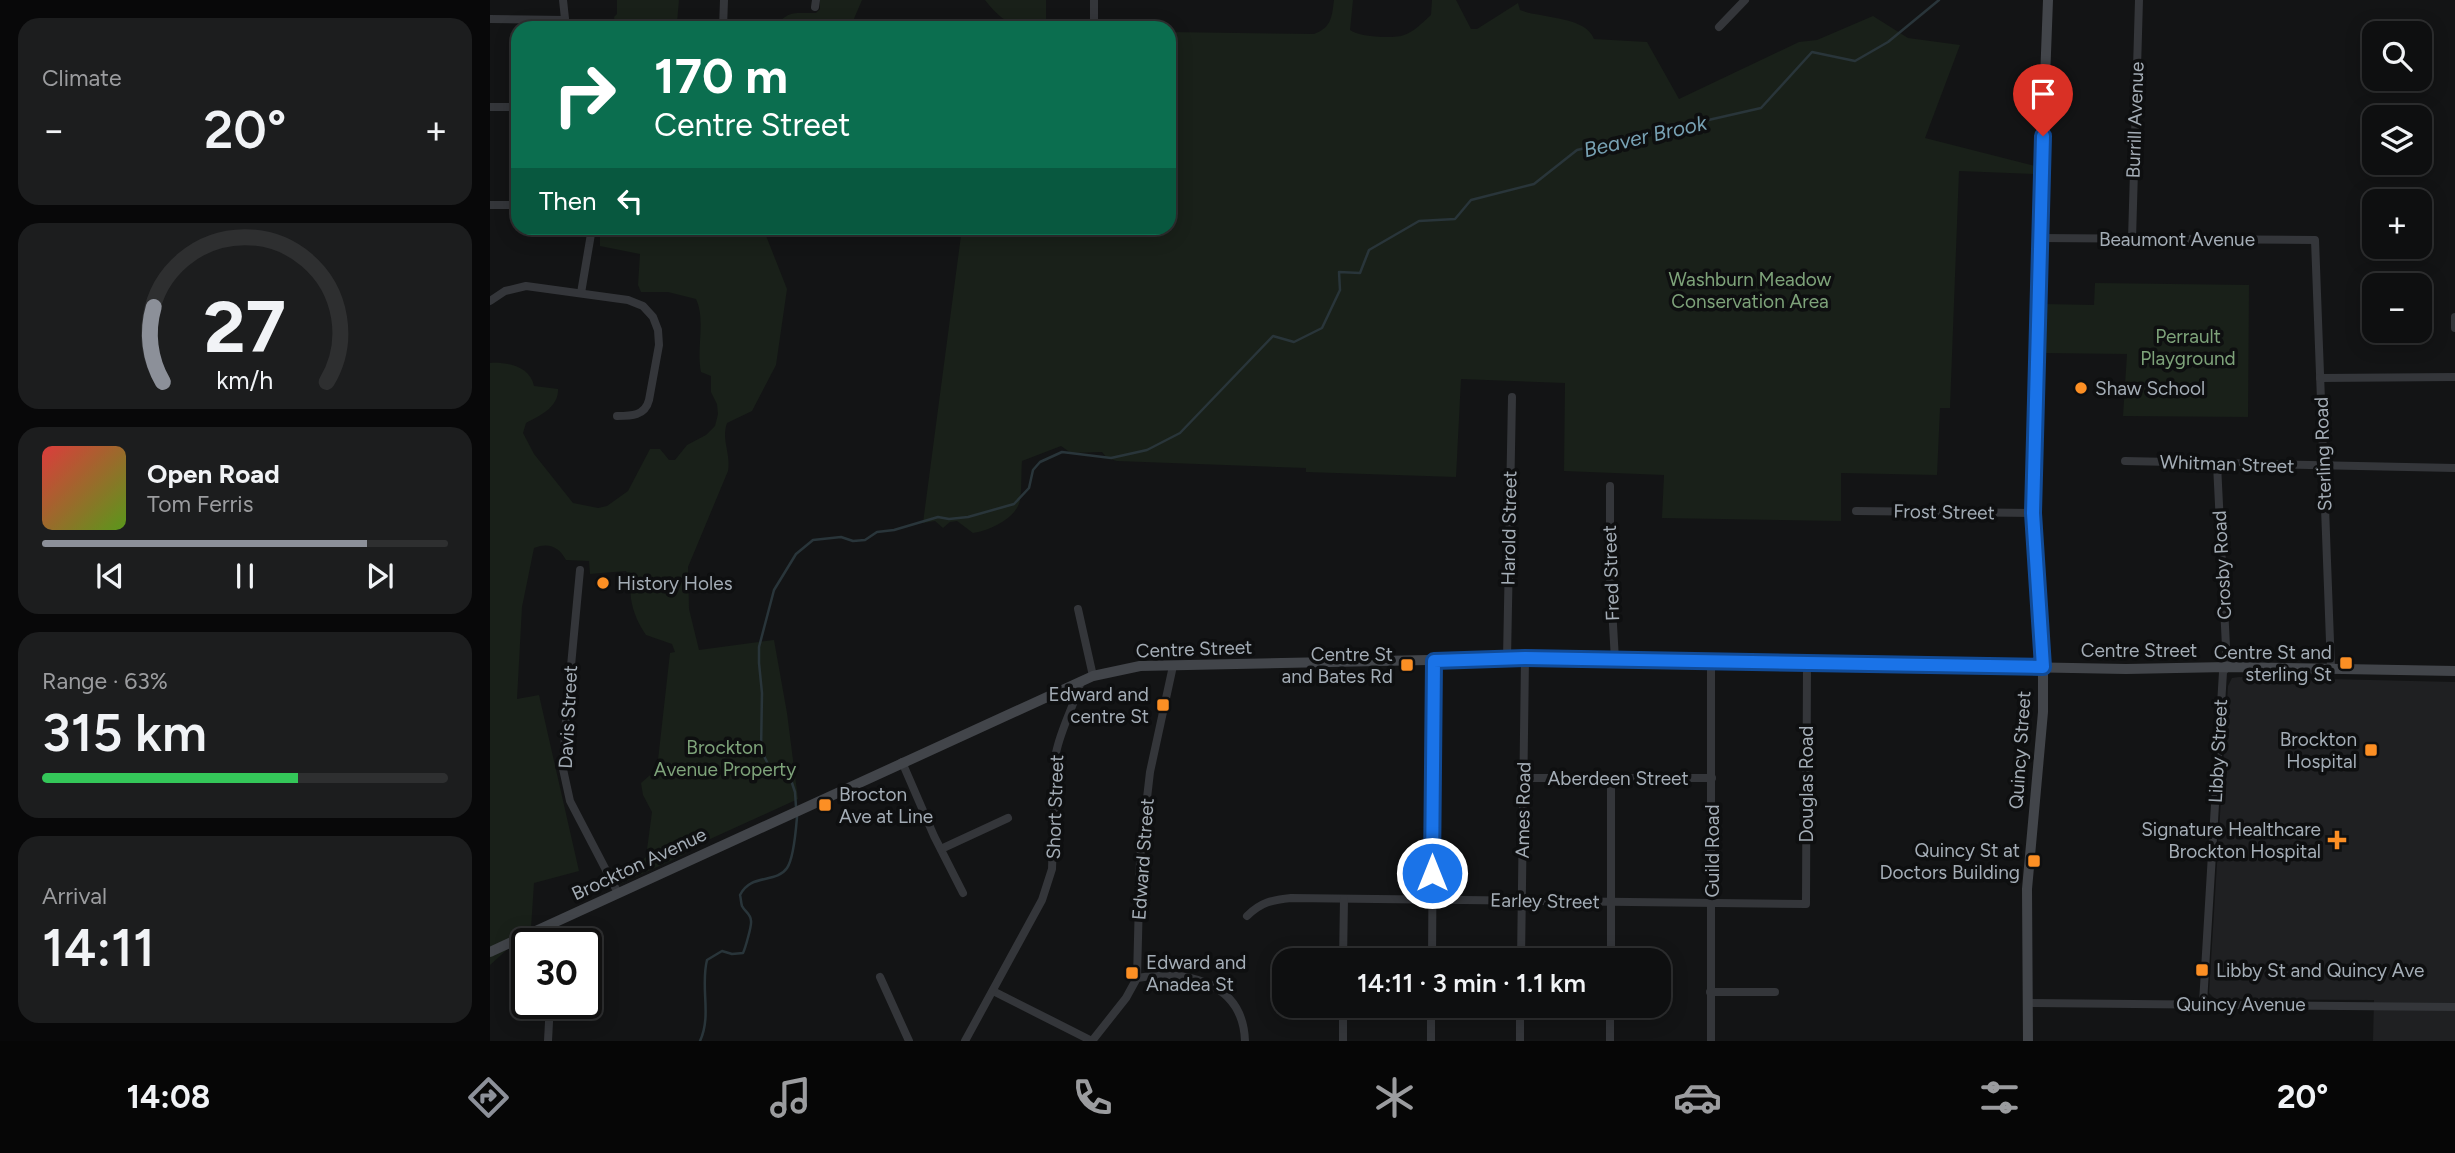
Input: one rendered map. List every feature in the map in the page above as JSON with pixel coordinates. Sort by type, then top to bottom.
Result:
[{"type":"main road","name":"Quincy Street","points":[[2028,1041],[2027,889],[2043,712],[2043,667],[2033,513],[2048,0]]},
{"type":"main road","name":"Centre Street","points":[[799,809],[1081,681],[1140,666],[1525,658],[2144,669],[2227,667],[2455,671]]},
{"type":"main road","name":"Brockton Avenue","points":[[490,952],[799,809]]},
{"type":"street","points":[[563,0],[565,21]]},
{"type":"street","points":[[723,21],[724,0]]},
{"type":"street","points":[[1094,0],[1094,20]]},
{"type":"street","points":[[1719,27],[1745,0]]},
{"type":"street","name":"Burrill Avenue","points":[[2132,239],[2139,0]]},
{"type":"street","points":[[490,19],[520,21]]},
{"type":"street","points":[[490,107],[511,107]]},
{"type":"street","points":[[490,205],[511,205]]},
{"type":"street","points":[[581,293],[591,235]]},
{"type":"street","name":"Beaumont Avenue","points":[[2039,239],[2315,240]]},
{"type":"street","name":"Sterling Road","points":[[2315,240],[2331,668]]},
{"type":"street","points":[[490,301],[514,287],[526,286],[636,302],[649,310],[659,330],[659,345],[648,406],[637,414],[617,416]]},
{"type":"street","points":[[2455,317],[2455,328]]},
{"type":"street","points":[[2320,378],[2455,377]]},
{"type":"street","name":"Harold Street","points":[[1507,659],[1512,397]]},
{"type":"street","name":"Whitman Street","points":[[2125,461],[2455,468]]},
{"type":"street","name":"Crosby Road","points":[[2217,464],[2227,667]]},
{"type":"street","name":"Fred Street","points":[[1610,486],[1609,572],[1615,660]]},
{"type":"street","name":"Frost Street","points":[[1856,511],[2033,513]]},
{"type":"street","name":"Davis Street","points":[[580,570],[563,769],[570,801],[618,893]]},
{"type":"street","points":[[1078,609],[1093,676]]},
{"type":"street","name":"Ames Road","points":[[1521,948],[1525,658]]},
{"type":"street","points":[[1432,948],[1434,661]]},
{"type":"street","name":"Guild Road","points":[[1711,1041],[1712,661]]},
{"type":"street","name":"Douglas Road","points":[[1806,905],[1807,663]]},
{"type":"street","name":"Edward Street","points":[[1137,978],[1140,859],[1150,772],[1173,666]]},
{"type":"street","name":"Libby Street","points":[[2203,1003],[2223,673],[2227,667]]},
{"type":"street","name":"Short Street","points":[[965,1041],[1042,900],[1050,880],[1053,771],[1060,735],[1081,681]]},
{"type":"street","points":[[902,762],[963,893]]},
{"type":"street","points":[[1611,777],[1611,948]]},
{"type":"street","name":"Aberdeen Street","points":[[1524,778],[1712,778]]},
{"type":"street","points":[[941,849],[1008,818]]},
{"type":"street","name":"Earley Street","points":[[1247,916],[1267,901],[1291,898],[1806,905]]},
{"type":"street","points":[[1343,948],[1344,899]]},
{"type":"street","points":[[993,991],[1092,1041],[1126,998],[1137,978],[1161,974],[1207,983],[1222,991],[1236,1005],[1244,1027],[1245,1041]]},
{"type":"street","points":[[880,977],[909,1041]]},
{"type":"street","points":[[1710,992],[1775,992]]},
{"type":"street","name":"Quincy Avenue","points":[[2027,1003],[2455,1007]]},
{"type":"street","points":[[1342,1041],[1343,1018]]},
{"type":"street","points":[[1431,1018],[1431,1041]]},
{"type":"street","points":[[1520,1041],[1521,1018]]},
{"type":"street","points":[[1610,1018],[1610,1041]]},
{"type":"street","points":[[548,1041],[549,1019]]},
{"type":"shaded area","name":"Signature Healthcare Brockton Hospital","points":[[2232,678],[2455,682],[2455,1041],[2373,1041],[2374,1000],[2215,999],[2209,993],[2228,686]]},
{"type":"green space","points":[[617,0],[679,0],[677,21],[615,21]]},
{"type":"green space","points":[[820,0],[862,0],[853,21],[779,21],[790,14],[816,13],[820,9]]},
{"type":"green space","points":[[985,0],[1046,0],[1047,21],[1007,21]]},
{"type":"green space","name":"Washburn Meadow Conservation Area","points":[[1334,0],[1353,0],[1350,30],[1368,36],[1385,37],[1404,35],[1415,29],[1431,15],[1432,0],[1456,0],[1471,29],[1477,29],[1518,3],[1520,10],[1582,26],[1594,39],[1647,42],[1679,99],[1799,42],[1817,40],[1873,16],[1908,38],[1960,45],[1925,138],[2035,166],[2034,174],[1959,171],[1950,408],[1940,408],[1937,475],[1841,473],[1841,521],[1662,518],[1664,475],[1564,471],[1565,383],[1461,379],[1456,477],[1117,461],[1107,458],[1102,452],[1071,453],[1061,446],[1022,461],[1018,507],[1008,518],[987,530],[973,533],[957,521],[950,522],[943,528],[935,521],[923,523],[961,235],[1176,235],[1176,32],[1314,34],[1324,29]]},
{"type":"green space","name":"Brockton Avenue Property","points":[[609,235],[766,235],[787,289],[776,365],[752,411],[727,423],[725,435],[728,471],[688,567],[689,609],[699,650],[774,640],[798,799],[620,884],[616,875],[646,857],[652,812],[643,795],[641,783],[657,769],[670,653],[675,652],[672,644],[646,635],[643,631],[633,609],[630,581],[626,571],[590,574],[589,561],[566,560],[557,549],[549,546],[534,548],[522,607],[517,699],[539,695],[579,871],[534,883],[531,928],[511,928],[511,946],[490,965],[490,363],[517,367],[528,374],[534,386],[558,389],[552,406],[526,423],[523,433],[534,454],[573,503],[598,508],[607,506],[628,491],[650,449],[660,449],[669,460],[675,460],[687,445],[706,435],[715,426],[718,414],[711,392],[711,376],[701,372],[701,325],[696,299],[668,292],[641,292],[638,285],[640,254],[600,246],[600,236]]},
{"type":"green space","name":"Perrault Playground","points":[[2095,283],[2249,285],[2248,417],[2123,416],[2127,354],[2042,353],[2044,304],[2094,305]]},
{"type":"waterway","name":"Beaver Brook","points":[[796,807],[790,777],[768,764],[761,750],[762,693],[759,647],[774,590],[796,554],[813,540],[841,537],[853,541],[865,540],[877,532],[894,530],[938,517],[968,517],[1014,504],[1029,488],[1033,470],[1040,462],[1062,452],[1111,458],[1147,450],[1180,433],[1273,336],[1294,342],[1322,328],[1340,290],[1339,272],[1360,273],[1369,250],[1419,221],[1455,219],[1471,200],[1534,184],[1577,150],[1761,108],[1812,52],[1855,61],[1888,42],[1939,0]]},
{"type":"waterway","name":"Beaver Brook","points":[[700,1041],[706,1011],[707,960],[722,951],[743,953],[751,921],[742,906],[740,895],[750,884],[777,876],[787,868],[793,851],[797,817]]},
{"type":"place","name":"Shaw School","points":[[2081,388]]},
{"type":"place","name":"History Holes","points":[[603,583]]},
{"type":"place","name":"Centre St and sterling St","points":[[2346,663]]},
{"type":"place","name":"Centre St and Bates Rd","points":[[1407,665]]},
{"type":"place","name":"Edward and centre St","points":[[1163,705]]},
{"type":"place","name":"Brockton Hospital","points":[[2371,750]]},
{"type":"place","name":"Brocton Ave at Line","points":[[825,805]]},
{"type":"place","name":"Signature Healthcare Brockton Hospital","points":[[2337,840]]},
{"type":"place","name":"Quincy St at Doctors Building","points":[[2034,861]]},
{"type":"place","name":"Libby St and Quincy Ave","points":[[2202,970]]},
{"type":"place","name":"Edward and Anadea St","points":[[1132,973]]},
{"type":"route","points":[[1432,873],[1434,661],[1525,658],[2043,667],[2033,513],[2043,136]]}]
